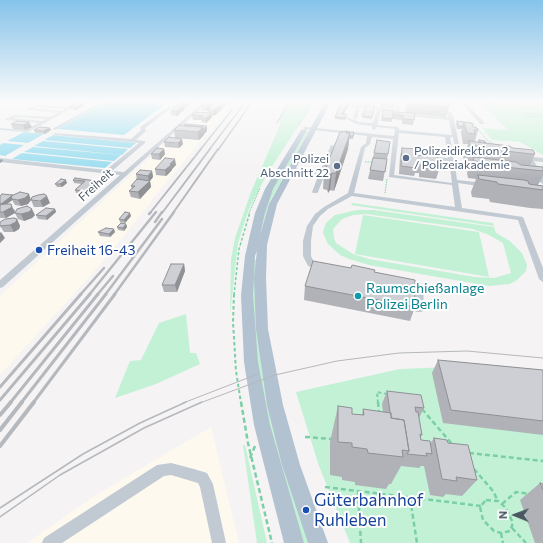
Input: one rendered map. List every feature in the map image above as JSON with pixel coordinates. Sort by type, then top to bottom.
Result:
[{"type":"main road","points":[[294,543],[262,425],[252,369],[247,307],[255,256],[264,234],[273,204],[298,156],[309,127]]},
{"type":"main road","points":[[309,127],[264,201],[255,228],[255,256],[270,378],[291,465],[318,543]]},
{"type":"street","points":[[0,129],[26,131],[33,127]]},
{"type":"street","points":[[61,127],[55,131],[143,142],[107,172]]},
{"type":"street","points":[[132,141],[144,130],[143,127]]},
{"type":"street","name":"Freiheit","points":[[0,285],[177,127]]},
{"type":"street","points":[[325,127],[396,139]]},
{"type":"street","points":[[351,194],[363,147],[368,144],[375,127]]},
{"type":"street","points":[[394,127],[397,128],[391,176],[491,185]]},
{"type":"street","points":[[453,127],[458,150]]},
{"type":"street","points":[[378,140],[448,136],[455,137]]},
{"type":"street","points":[[448,136],[452,162],[452,182],[459,209]]},
{"type":"street","points":[[388,146],[396,139]]},
{"type":"street","points":[[368,144],[374,145]]},
{"type":"street","points":[[315,192],[333,146]]},
{"type":"street","points":[[450,150],[480,153]]},
{"type":"street","points":[[394,154],[400,155]]},
{"type":"street","points":[[298,156],[328,159]]},
{"type":"street","points":[[419,157],[491,168]]},
{"type":"street","points":[[516,157],[543,160]]},
{"type":"street","points":[[530,158],[543,182]]},
{"type":"street","points":[[0,160],[125,174]]},
{"type":"street","points":[[290,170],[322,173]]},
{"type":"street","points":[[531,173],[539,174]]},
{"type":"street","points":[[330,269],[315,266],[308,261],[306,249],[308,234],[317,215],[326,208],[351,194],[521,218],[543,279]]},
{"type":"street","points":[[398,281],[420,286],[419,310]]},
{"type":"street","points":[[49,543],[162,470],[171,469],[202,478],[206,484],[219,543]]},
{"type":"path","points":[[476,127],[487,140],[499,147]]},
{"type":"path","points":[[359,161],[392,164]]},
{"type":"path","points":[[384,199],[387,177],[391,176]]},
{"type":"path","points":[[379,415],[378,392],[391,394]]},
{"type":"path","points":[[417,403],[453,446]]},
{"type":"path","points":[[305,437],[334,439]]},
{"type":"path","points":[[466,453],[543,461]]},
{"type":"path","points":[[250,458],[272,543]]},
{"type":"path","points":[[473,469],[493,491],[498,502]]},
{"type":"path","points":[[325,487],[481,506]]},
{"type":"path","points":[[358,491],[361,543]]},
{"type":"path","points":[[502,504],[516,492],[536,495]]},
{"type":"path","points":[[410,498],[417,543]]},
{"type":"path","points":[[512,528],[510,531],[500,533],[488,526],[483,520],[481,514],[481,506],[486,500],[502,504],[510,513],[512,528],[526,543]]},
{"type":"path","points":[[500,533],[503,543]]},
{"type":"shaded area","points":[[183,127],[213,127],[151,200],[152,201],[100,265],[0,375],[0,296]]},
{"type":"shaded area","points":[[211,427],[239,543],[27,543],[96,495]]},
{"type":"green space","points":[[279,127],[297,127],[267,174],[249,209],[238,243],[230,315],[231,259],[235,238],[251,192]]},
{"type":"green space","points":[[505,127],[543,127],[543,155],[520,142],[492,140],[482,128],[508,130]]},
{"type":"green space","points":[[306,131],[309,131],[270,201],[261,230],[257,253],[254,253],[258,231],[270,194]]},
{"type":"green space","points":[[352,203],[493,223],[494,226],[351,205]]},
{"type":"green space","points":[[357,210],[374,210],[494,227],[496,233],[510,241],[522,253],[527,265],[526,271],[517,280],[510,284],[489,286],[369,265],[340,255],[328,244],[323,233],[324,228],[326,223],[335,215]],"holes":[[[366,214],[473,229],[489,235],[503,243],[511,273],[494,278],[475,277],[369,259],[353,254],[336,243],[333,229],[342,219],[353,215]]]},
{"type":"green space","points":[[363,215],[479,232],[489,277],[355,254]]},
{"type":"green space","points":[[253,259],[257,260],[255,273],[309,543],[301,543],[278,463],[257,365],[252,307]]},
{"type":"green space","points":[[186,314],[190,353],[196,353],[200,364],[156,384],[115,398],[130,361],[141,360],[159,323]]},
{"type":"green space","points":[[476,366],[543,372],[543,543],[350,543],[319,466],[296,392],[400,369]]},
{"type":"green space","points":[[243,445],[245,445],[267,543],[257,543]]},
{"type":"water","points":[[61,127],[134,127],[124,135],[58,129]]},
{"type":"water","points":[[24,132],[44,134],[28,143],[7,141]]},
{"type":"water","points":[[53,135],[136,143],[130,148],[44,140]]},
{"type":"water","points":[[43,141],[128,149],[122,155],[34,146]]},
{"type":"water","points":[[3,143],[24,145],[5,156],[0,155],[0,145]]},
{"type":"water","points":[[33,147],[121,155],[114,161],[24,152]]},
{"type":"water","points":[[22,153],[112,162],[105,168],[12,159]]},
{"type":"building","points":[[39,127],[50,128],[43,131],[34,130]]},
{"type":"building","points":[[177,127],[203,127],[198,132],[174,130]]},
{"type":"building","points":[[465,127],[474,127],[478,130],[474,130],[475,134],[467,133]]},
{"type":"building","points":[[347,131],[346,133],[350,133],[336,173],[332,173],[330,175],[324,172],[330,159],[325,156],[330,157],[340,132]]},
{"type":"building","points":[[347,132],[354,132],[353,136],[349,136],[350,133]]},
{"type":"building","points":[[169,137],[182,139],[178,143],[164,142]]},
{"type":"building","points":[[377,140],[390,142],[388,154],[374,153]]},
{"type":"building","points":[[479,140],[485,141],[486,143],[479,142]]},
{"type":"building","points":[[469,141],[533,150],[535,154],[489,149],[470,145]]},
{"type":"building","points":[[157,148],[164,149],[159,154],[151,154]]},
{"type":"building","points":[[402,148],[417,149],[416,156],[425,155],[425,152],[433,153],[433,156],[437,156],[439,170],[421,168],[421,165],[416,164],[416,168],[401,166]]},
{"type":"building","points":[[473,157],[543,167],[543,171],[495,166],[491,163],[474,161]]},
{"type":"building","points":[[165,158],[175,159],[165,170],[155,169]]},
{"type":"building","points":[[373,158],[387,159],[385,172],[370,170]]},
{"type":"building","points":[[140,170],[152,171],[148,176],[136,174]]},
{"type":"building","points":[[478,175],[524,180],[528,181],[529,184],[543,186],[543,190],[498,184],[497,182],[479,179]]},
{"type":"building","points":[[75,178],[96,181],[84,191],[75,190],[85,181],[73,180]]},
{"type":"building","points":[[61,179],[66,180],[60,184],[55,184]]},
{"type":"building","points":[[137,179],[150,181],[138,192],[129,191],[135,186],[131,186]]},
{"type":"building","points":[[20,192],[29,194],[25,198],[18,200],[12,199],[11,196]]},
{"type":"building","points":[[2,194],[13,195],[0,204],[0,196]]},
{"type":"building","points":[[44,194],[47,196],[40,201],[31,200],[32,197]]},
{"type":"building","points":[[11,204],[12,207],[0,212],[0,205]]},
{"type":"building","points":[[27,206],[32,209],[29,212],[21,214],[15,213],[17,209]]},
{"type":"building","points":[[46,208],[55,209],[46,216],[36,215]]},
{"type":"building","points":[[125,212],[130,213],[124,220],[119,219]]},
{"type":"building","points":[[5,219],[17,219],[16,222],[10,225],[0,226],[0,222]]},
{"type":"building","points":[[121,223],[126,224],[123,228],[117,227]]},
{"type":"building","points":[[106,228],[114,229],[109,234],[98,232]]},
{"type":"building","points":[[313,261],[351,268],[352,265],[375,270],[374,272],[415,280],[415,307],[305,286]]},
{"type":"building","points":[[171,264],[184,264],[175,285],[162,285]]},
{"type":"building","points":[[438,360],[543,370],[543,421],[451,410]]},
{"type":"building","points":[[387,391],[421,395],[424,408],[415,407],[416,412],[418,412],[422,435],[420,434],[421,440],[430,441],[432,454],[426,453],[427,456],[407,454],[409,451],[404,420],[391,418]]},
{"type":"building","points":[[338,406],[352,408],[352,414],[364,415],[363,409],[391,413],[391,418],[404,420],[409,451],[402,450],[403,457],[368,453],[367,449],[352,447],[352,443],[338,442]]},
{"type":"building","points":[[434,438],[447,440],[448,443],[468,445],[477,480],[456,477],[457,481],[442,479]]},
{"type":"tram line","points":[[200,403],[275,375],[337,361],[399,353],[467,351],[543,358]]},
{"type":"tram line","points":[[183,403],[258,374]]},
{"type":"tram line","points":[[0,508],[83,454],[140,423],[186,402]]},
{"type":"tram line","points":[[0,517],[60,475],[144,428],[202,402]]},
{"type":"railway","points":[[200,150],[218,127]]},
{"type":"railway","points":[[209,150],[226,127]]},
{"type":"railway","points":[[218,150],[234,127]]},
{"type":"railway","points":[[150,213],[201,149]]},
{"type":"railway","points":[[162,213],[210,149]]},
{"type":"railway","points":[[173,213],[218,149]]},
{"type":"railway","points":[[89,295],[156,212]]},
{"type":"railway","points":[[155,222],[162,212]]},
{"type":"railway","points":[[114,295],[174,212]]},
{"type":"railway","points":[[105,295],[162,219]]},
{"type":"railway","points":[[80,295],[104,268]]},
{"type":"railway","points":[[97,295],[113,276]]},
{"type":"railway","points":[[0,387],[81,294]]},
{"type":"railway","points":[[0,400],[90,294]]},
{"type":"railway","points":[[10,403],[98,294]]},
{"type":"railway","points":[[21,403],[106,294]]},
{"type":"railway","points":[[33,403],[115,294]]},
{"type":"railway","points":[[0,415],[11,402]]},
{"type":"railway","points":[[0,430],[22,402]]},
{"type":"railway","points":[[0,446],[34,402]]},
{"type":"place","name":"Polizeidirektion 2 / Polizeiakademie","points":[[406,158]]},
{"type":"place","name":"Polizei Abschnitt 22","points":[[337,166]]},
{"type":"place","name":"Freiheit 16-43","points":[[39,250]]},
{"type":"place","name":"Raumschießanlage Polizei Berlin","points":[[358,296]]},
{"type":"place","name":"Güterbahnhof Ruhleben","points":[[306,510]]}]
